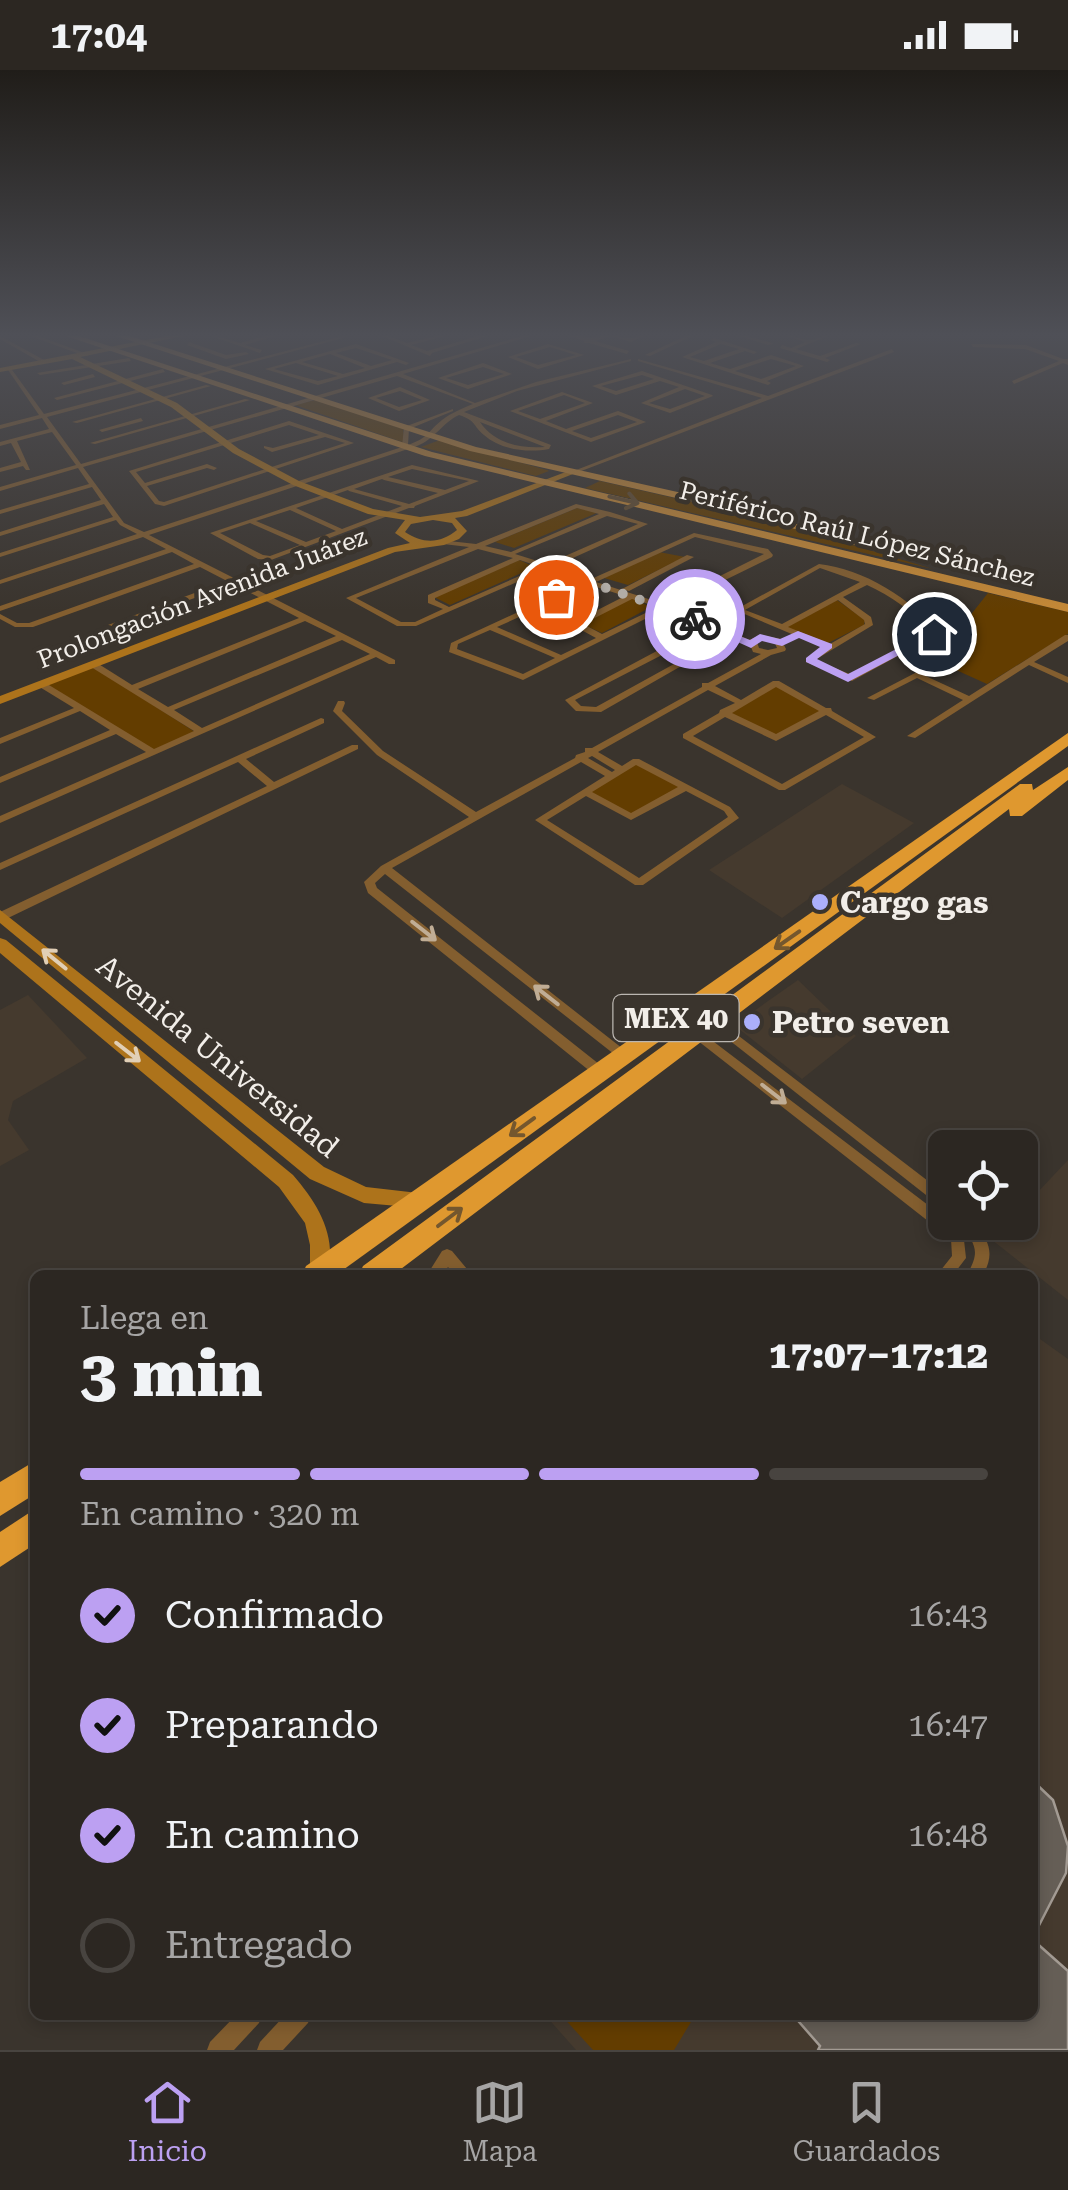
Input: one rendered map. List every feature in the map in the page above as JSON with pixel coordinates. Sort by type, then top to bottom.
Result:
[{"type":"highway","points":[[932,838],[988,784],[1068,726]]},
{"type":"highway","name":"MEX 40","points":[[379,1270],[960,840],[1056,764],[1068,738]]},
{"type":"highway","name":"MEX 40","points":[[323,1270],[932,838],[1056,764]]},
{"type":"highway","points":[[0,1501],[30,1480]]},
{"type":"highway","points":[[0,1550],[30,1529]]},
{"type":"main road","name":"Periférico Raúl López Sánchez","points":[[342,425],[405,446],[582,491],[1068,599]]},
{"type":"main road","name":"Periférico Raúl López Sánchez","points":[[398,425],[549,467],[724,506],[1068,608]]},
{"type":"main road","points":[[530,478],[550,475],[549,467]]},
{"type":"main road","points":[[582,491],[584,482],[601,478]]},
{"type":"street","points":[[48,425],[102,502],[138,535],[392,662]]},
{"type":"street","points":[[98,425],[108,438]]},
{"type":"street","points":[[102,430],[120,425]]},
{"type":"street","points":[[93,442],[154,425]]},
{"type":"street","points":[[201,425],[220,443],[266,471],[322,497],[383,517],[418,519],[464,514],[553,484]]},
{"type":"street","points":[[0,489],[214,425]]},
{"type":"street","points":[[281,425],[133,470],[157,504],[164,504],[351,444],[297,425]]},
{"type":"street","points":[[405,446],[406,428],[413,425]]},
{"type":"street","points":[[0,582],[435,438],[442,425]]},
{"type":"street","points":[[477,425],[490,438],[538,450],[549,447],[498,425]]},
{"type":"street","points":[[566,431],[582,425]]},
{"type":"street","points":[[526,436],[554,426],[594,440],[632,425]]},
{"type":"street","points":[[443,542],[476,518],[574,472],[696,425]]},
{"type":"street","points":[[0,444],[52,430]]},
{"type":"street","points":[[269,450],[321,433]]},
{"type":"street","points":[[1,472],[26,466],[14,440]]},
{"type":"street","points":[[207,466],[215,467],[146,487],[207,466]]},
{"type":"street","points":[[416,466],[476,482],[266,558],[214,534],[348,489],[416,466]]},
{"type":"street","points":[[381,478],[448,494]]},
{"type":"street","points":[[0,512],[91,486]]},
{"type":"street","points":[[348,489],[412,507]]},
{"type":"street","points":[[0,534],[102,502]]},
{"type":"street","points":[[576,506],[608,513],[646,526],[450,610],[404,625],[350,598],[576,506]]},
{"type":"street","points":[[291,508],[343,532]]},
{"type":"street","points":[[450,610],[431,601],[430,596],[608,513]]},
{"type":"street","points":[[383,517],[422,544]]},
{"type":"street","points":[[0,555],[116,518]]},
{"type":"street","points":[[442,518],[482,544]]},
{"type":"street","name":"Prolongación Avenida Juárez","points":[[0,700],[384,544],[418,519]]},
{"type":"street","points":[[250,521],[307,545]]},
{"type":"street","points":[[700,534],[770,555],[520,677],[452,650],[455,643],[592,580],[700,534]]},
{"type":"street","points":[[443,542],[482,544],[722,627],[782,643],[798,634]]},
{"type":"street","name":"Prolongación Avenida Juárez","points":[[0,689],[392,550],[443,542]]},
{"type":"street","points":[[603,638],[577,624],[690,558],[661,550]]},
{"type":"street","points":[[0,612],[169,551]]},
{"type":"street","points":[[0,612],[23,626],[198,566]]},
{"type":"street","points":[[828,646],[739,610],[819,566],[868,581],[906,604],[934,634],[852,678],[810,660],[869,622],[838,597]]},
{"type":"street","points":[[710,683],[744,660],[765,637],[868,581]]},
{"type":"street","points":[[112,625],[230,582]]},
{"type":"street","points":[[132,688],[305,618]]},
{"type":"street","points":[[490,627],[562,658]]},
{"type":"street","points":[[700,641],[707,649],[700,655],[598,710],[578,709],[569,700],[675,642],[700,641],[722,627]]},
{"type":"street","points":[[722,627],[768,653]]},
{"type":"street","points":[[168,710],[342,637]]},
{"type":"street","points":[[912,736],[1068,637]]},
{"type":"street","points":[[600,1072],[372,890],[371,878],[710,683],[782,649],[782,643]]},
{"type":"street","points":[[0,820],[376,654]]},
{"type":"street","points":[[1028,662],[1068,680]]},
{"type":"street","points":[[94,665],[201,731]]},
{"type":"street","points":[[871,698],[916,674],[970,700]]},
{"type":"street","points":[[710,683],[743,700]]},
{"type":"street","points":[[777,683],[828,710],[871,737],[782,788],[686,736],[777,683]]},
{"type":"street","points":[[41,684],[153,752]]},
{"type":"street","points":[[341,704],[337,711],[368,743],[475,816]]},
{"type":"street","points":[[0,741],[80,708]]},
{"type":"street","points":[[723,712],[776,738],[828,710]]},
{"type":"street","points":[[0,867],[321,721]]},
{"type":"street","points":[[0,780],[117,730]]},
{"type":"street","points":[[1,916],[355,747]]},
{"type":"street","points":[[584,754],[617,773]]},
{"type":"street","points":[[240,758],[274,786]]},
{"type":"street","points":[[641,761],[686,786],[727,809],[734,815],[734,821],[639,883],[540,822],[543,816],[641,761]]},
{"type":"street","points":[[585,792],[631,817],[686,786]]},
{"type":"street","points":[[384,868],[623,1055]]},
{"type":"street","name":"Avenida Universidad","points":[[1,916],[317,1173],[345,1189],[390,1200],[420,1200]]},
{"type":"street","name":"Avenida Universidad","points":[[0,944],[286,1181],[314,1215],[322,1234],[318,1270]]},
{"type":"street","points":[[463,962],[486,948]]},
{"type":"street","points":[[705,1028],[928,1190]]},
{"type":"street","points":[[705,1028],[958,1236],[959,1258],[948,1270]]},
{"type":"street","points":[[226,1132],[248,1116]]},
{"type":"street","points":[[978,1240],[984,1261],[978,1270]]},
{"type":"street","points":[[437,1270],[447,1256],[460,1270]]},
{"type":"street","points":[[218,2050],[246,2020]]},
{"type":"street","points":[[268,2050],[295,2020]]},
{"type":"shaded area","points":[[354,425],[403,429],[405,443]]},
{"type":"shaded area","points":[[440,440],[549,471],[536,476],[421,447]]},
{"type":"shaded area","points":[[600,481],[761,518],[933,569],[585,488]]},
{"type":"shaded area","points":[[577,508],[599,512],[514,548],[495,542]]},
{"type":"shaded area","points":[[659,552],[685,557],[628,585],[604,578]]},
{"type":"shaded area","points":[[519,560],[535,567],[450,605],[434,597]]},
{"type":"shaded area","points":[[988,593],[1068,612],[1068,634],[987,684],[934,660],[968,640],[961,627]]},
{"type":"shaded area","points":[[631,598],[651,607],[602,633],[582,624]]},
{"type":"shaded area","points":[[837,600],[865,620],[864,625],[826,644],[785,628]]},
{"type":"shaded area","points":[[94,667],[195,732],[153,750],[46,684]]},
{"type":"shaded area","points":[[776,685],[822,710],[774,737],[727,712]]},
{"type":"shaded area","points":[[639,761],[683,786],[631,816],[587,792]]},
{"type":"shaded area","points":[[842,784],[914,823],[782,918],[709,870]]},
{"type":"shaded area","points":[[798,980],[856,1036],[802,1079],[734,1025]]},
{"type":"shaded area","points":[[28,995],[87,1058],[13,1101],[8,1120],[29,1150],[0,1166],[0,1010]]},
{"type":"shaded area","points":[[1068,1160],[1068,1300],[1038,1276],[1038,1270],[1030,1270],[992,1240],[1038,1240],[1038,1192]]},
{"type":"shaded area","points":[[1038,1338],[1068,1359],[1068,2050],[576,2050],[549,2020],[1038,2020]]},
{"type":"shaded area","points":[[566,2020],[691,2022],[674,2050],[593,2050]]},
{"type":"building","points":[[1038,1786],[1053,1800],[1068,1846],[1066,1873],[1038,1927]]},
{"type":"building","points":[[1038,1944],[1068,1971],[1068,2050],[818,2050],[820,2046],[797,2020],[1038,2020]]},
{"type":"way so far","points":[[556,597],[589,582],[695,619]]},
{"type":"place","name":"Cargo gas","points":[[820,902]]},
{"type":"place","name":"Petro seven","points":[[752,1022]]},
{"type":"route","points":[[695,619],[751,645],[760,637],[782,643],[798,634],[828,646],[810,660],[848,678],[859,676],[934,634]]}]
